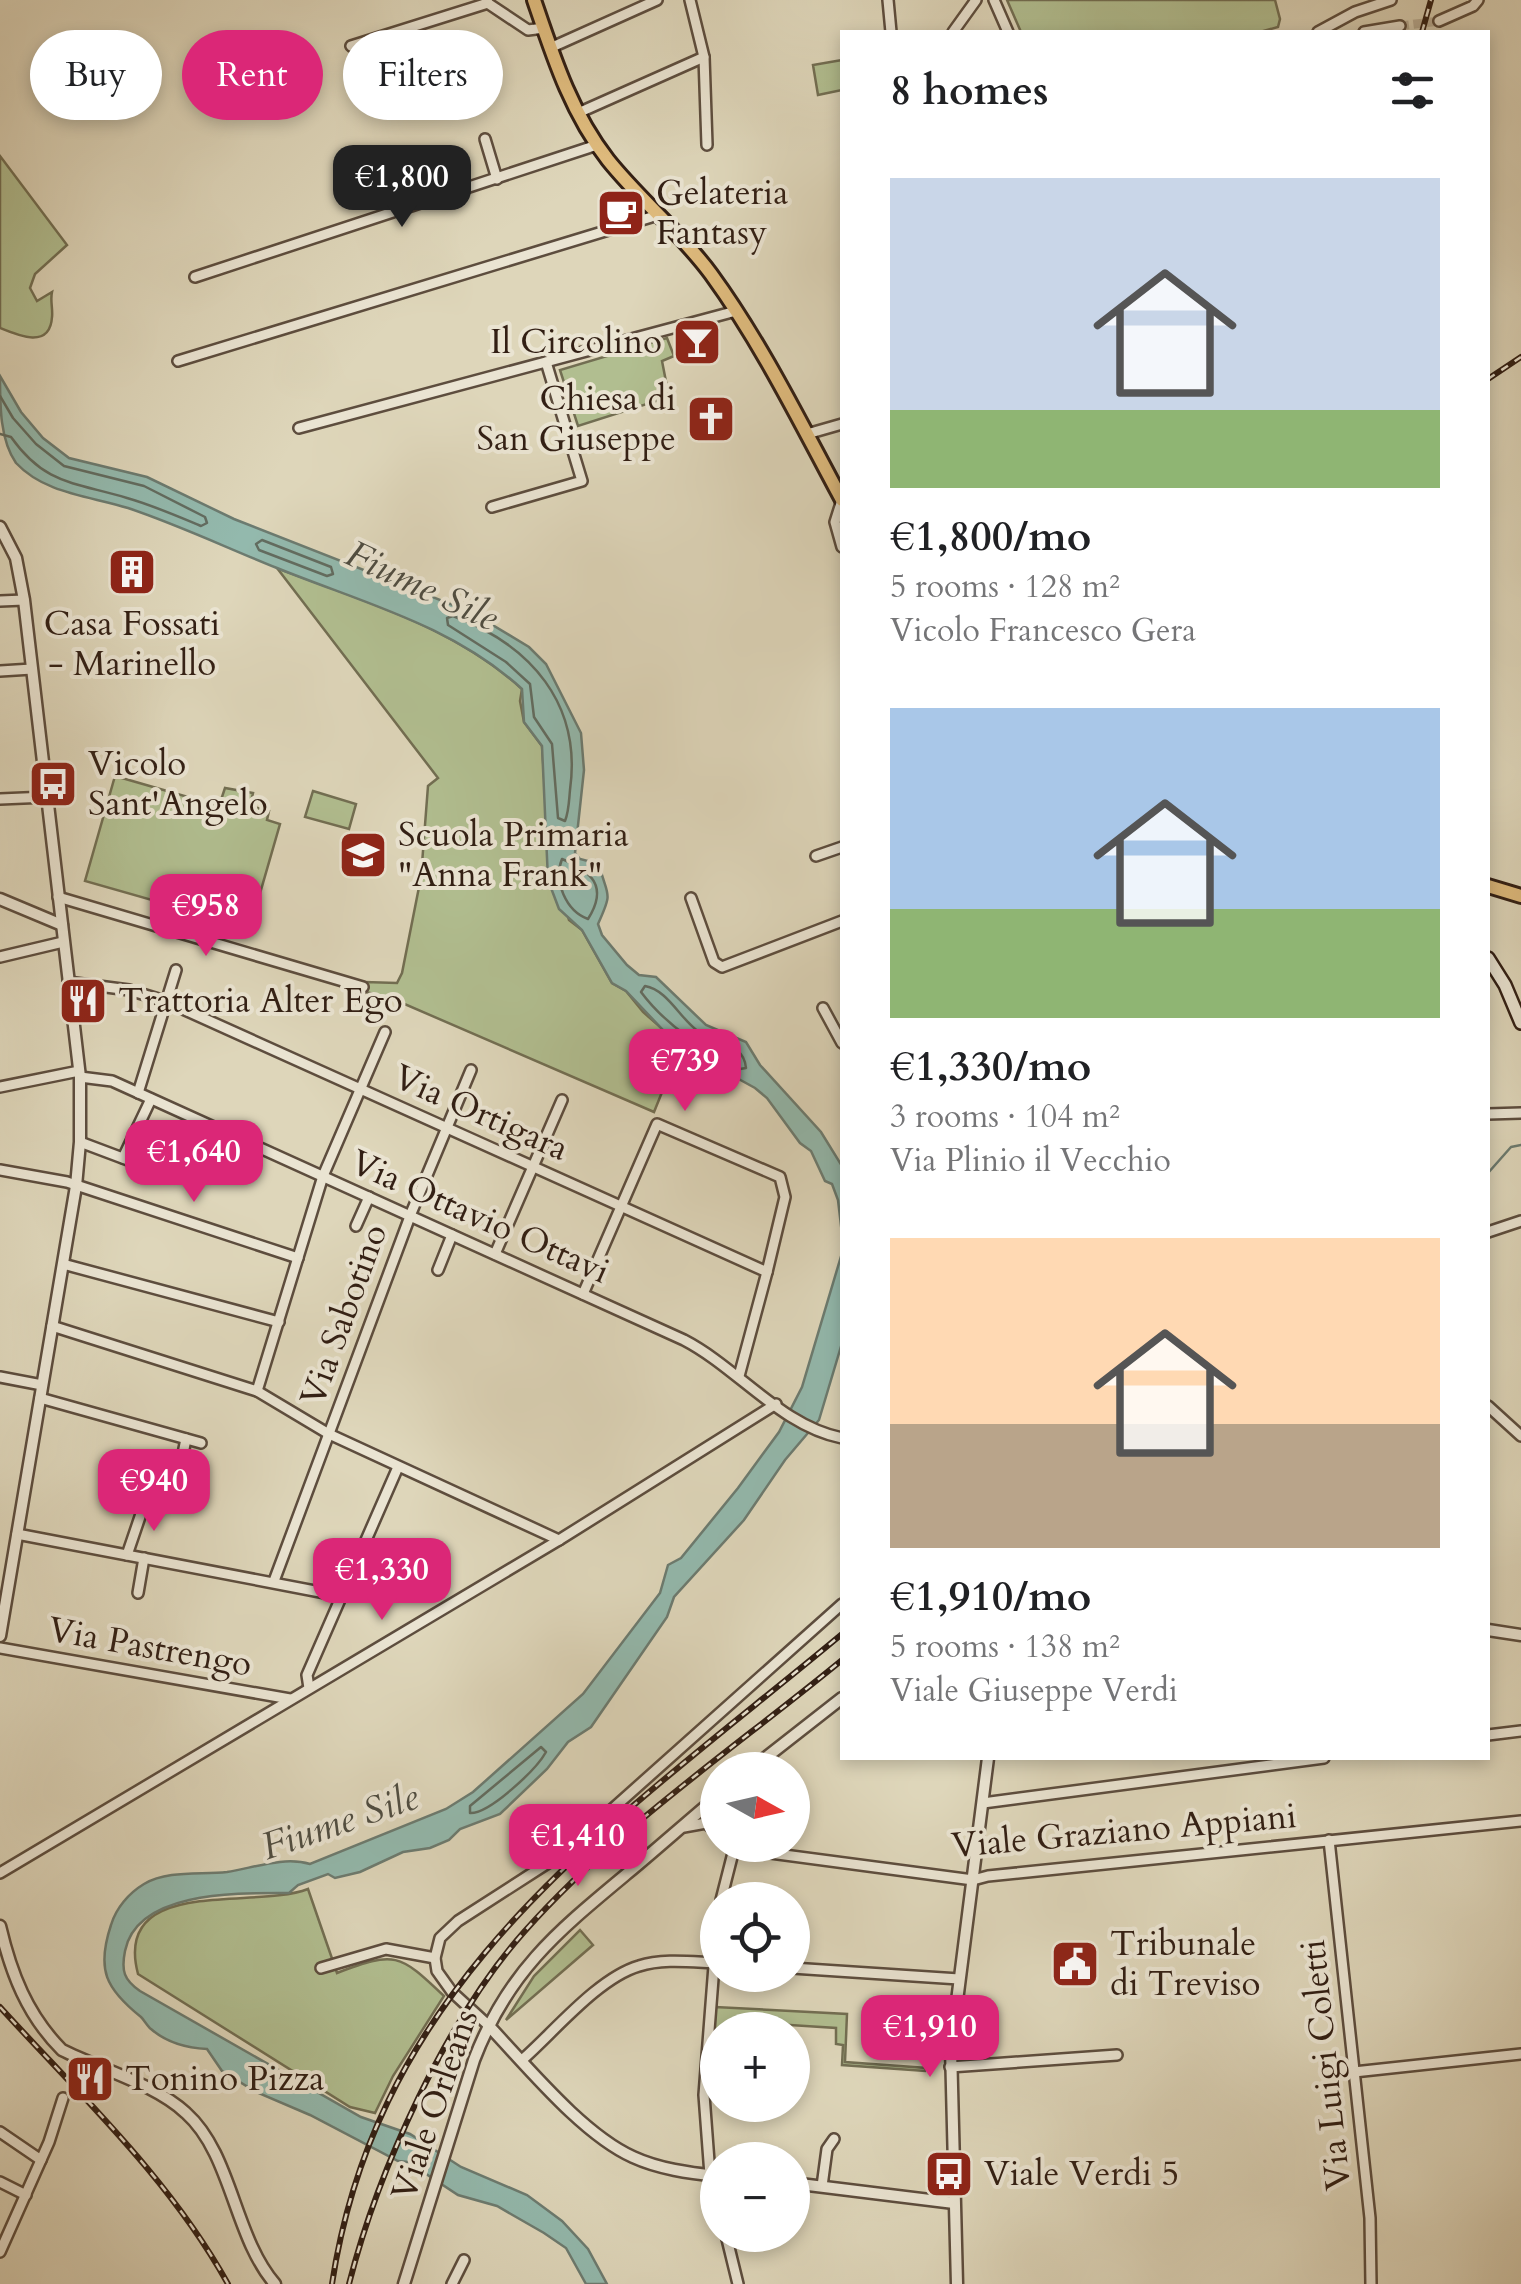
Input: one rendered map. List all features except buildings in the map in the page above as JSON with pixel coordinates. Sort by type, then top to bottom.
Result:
[{"type":"main road","points":[[534,0],[578,114],[597,144],[710,272],[840,496]]},
{"type":"main road","points":[[1490,887],[1521,896]]},
{"type":"main road","points":[[1490,961],[1505,984],[1521,1023]]},
{"type":"street","points":[[550,48],[656,0]]},
{"type":"street","points":[[690,0],[704,57],[706,146]]},
{"type":"street","points":[[696,19],[702,0]]},
{"type":"street","points":[[888,0],[891,30]]},
{"type":"street","points":[[954,30],[976,0]]},
{"type":"street","points":[[994,0],[1007,30]]},
{"type":"street","points":[[1439,20],[1473,6],[1478,0]]},
{"type":"street","points":[[1322,30],[1355,12],[1390,1]]},
{"type":"street","points":[[400,30],[486,2],[528,30],[544,28]]},
{"type":"street","points":[[1376,30],[1400,26]]},
{"type":"street","points":[[578,114],[704,57]]},
{"type":"street","points":[[484,138],[497,179]]},
{"type":"street","points":[[195,277],[597,144]]},
{"type":"street","points":[[178,361],[658,214]]},
{"type":"street","points":[[298,428],[736,311]]},
{"type":"street","points":[[492,507],[582,481],[546,362]]},
{"type":"street","points":[[806,434],[840,425]]},
{"type":"street","points":[[840,506],[835,522],[840,540]]},
{"type":"street","points":[[0,527],[16,558],[24,600],[79,1074],[80,1142],[76,1186],[0,1636]]},
{"type":"street","points":[[0,601],[24,600]]},
{"type":"street","points":[[0,670],[32,669]]},
{"type":"street","points":[[0,799],[47,798]]},
{"type":"street","points":[[816,856],[840,848]]},
{"type":"street","points":[[58,897],[363,987]]},
{"type":"street","points":[[691,898],[714,962],[722,967],[840,922]]},
{"type":"street","points":[[0,899],[62,924]]},
{"type":"street","points":[[0,957],[64,942]]},
{"type":"street","points":[[138,1093],[176,970]]},
{"type":"street","name":"Via Ortigara","points":[[68,982],[129,990],[165,1001],[767,1272]]},
{"type":"street","points":[[823,1008],[840,1039]]},
{"type":"street","points":[[257,1391],[323,1176],[385,1032]]},
{"type":"street","name":"Via Sabotino","points":[[274,1581],[410,1216],[471,1070]]},
{"type":"street","points":[[0,1087],[79,1074]]},
{"type":"street","name":"Via Ottavio Ottavi","points":[[79,1074],[106,1079],[138,1093],[684,1340],[820,1432],[840,1437]]},
{"type":"street","points":[[123,1158],[151,1099]]},
{"type":"street","points":[[495,1254],[562,1100]]},
{"type":"street","points":[[1490,1114],[1521,1114]]},
{"type":"street","points":[[583,1294],[657,1124],[775,1174],[785,1192],[739,1376]]},
{"type":"street","points":[[80,1142],[173,1177]]},
{"type":"street","points":[[0,1170],[76,1186],[298,1258]]},
{"type":"street","points":[[356,1226],[369,1197]]},
{"type":"street","points":[[1490,1231],[1521,1221]]},
{"type":"street","points":[[438,1270],[452,1235]]},
{"type":"street","points":[[63,1264],[279,1322]]},
{"type":"street","points":[[52,1326],[257,1391],[329,1434],[559,1540]]},
{"type":"street","points":[[0,1377],[42,1385]]},
{"type":"street","points":[[40,1398],[202,1443]]},
{"type":"street","points":[[0,1873],[780,1407]]},
{"type":"street","points":[[1490,1408],[1521,1432]]},
{"type":"street","points":[[1505,1420],[1520,1418]]},
{"type":"street","points":[[175,1493],[186,1439]]},
{"type":"street","points":[[309,1688],[306,1674],[398,1467]]},
{"type":"street","points":[[127,1555],[145,1502]]},
{"type":"street","points":[[17,1534],[341,1596]]},
{"type":"street","points":[[138,1593],[144,1558]]},
{"type":"street","points":[[700,2174],[664,2168],[622,2151],[598,2136],[448,1987],[437,1972],[434,1958],[438,1942],[452,1925],[548,1863],[581,1836],[840,1606]]},
{"type":"street","points":[[1490,1630],[1521,1635]]},
{"type":"street","name":"Via Pastrengo","points":[[0,1648],[290,1699]]},
{"type":"street","points":[[773,1752],[840,1700]]},
{"type":"street","points":[[1490,1736],[1521,1731]]},
{"type":"street","points":[[956,2284],[950,2067],[988,1760]]},
{"type":"street","points":[[983,1803],[1309,1760]]},
{"type":"street","name":"Viale Orleans","points":[[404,2284],[488,2025],[511,1986],[549,1939],[700,1812]]},
{"type":"street","name":"Viale Graziano Appiani","points":[[810,1858],[973,1880],[1521,1822]]},
{"type":"street","points":[[682,1828],[700,1824]]},
{"type":"street","name":"Via Luigi Coletti","points":[[1329,1840],[1370,2218],[1371,2284]]},
{"type":"street","points":[[0,1926],[28,2008],[51,2039],[75,2056],[168,2099],[194,2120],[211,2148],[260,2263],[275,2284]]},
{"type":"street","points":[[321,1968],[386,1949],[434,1958]]},
{"type":"street","points":[[522,2060],[610,1981],[627,1971],[660,1962],[700,1963]]},
{"type":"street","points":[[810,1969],[960,1980]]},
{"type":"street","points":[[710,2142],[704,2082],[713,1992]]},
{"type":"street","points":[[1354,2072],[1521,2054]]},
{"type":"street","points":[[950,2067],[1116,2055]]},
{"type":"street","points":[[0,2252],[64,2098]]},
{"type":"street","points":[[0,2132],[41,2160]]},
{"type":"street","points":[[822,2186],[826,2149],[834,2139]]},
{"type":"street","points":[[0,2182],[26,2195]]},
{"type":"street","points":[[810,2185],[954,2203]]},
{"type":"street","points":[[730,2252],[738,2284]]},
{"type":"street","points":[[452,2284],[464,2260]]},
{"type":"green space","points":[[1007,0],[1275,0],[1280,19],[1278,27],[1267,30],[1020,30]]},
{"type":"green space","points":[[840,60],[840,90],[818,95],[813,65]]},
{"type":"green space","points":[[0,156],[67,245],[35,274],[30,288],[37,301],[52,292],[50,327],[40,337],[0,328]]},
{"type":"green space","points":[[667,338],[674,356],[662,361],[669,397],[578,426],[560,370]]},
{"type":"green space","points":[[277,568],[437,632],[467,648],[522,689],[524,722],[542,746],[549,850],[569,920],[582,930],[612,983],[626,991],[643,1012],[681,1045],[654,1112],[393,999],[362,991],[365,982],[397,983],[402,973],[421,877],[428,786],[438,778]]},
{"type":"green space","points":[[115,776],[219,806],[225,788],[253,793],[250,806],[269,811],[267,820],[280,824],[250,928],[85,881]]},
{"type":"green space","points":[[313,791],[356,804],[349,829],[305,817]]},
{"type":"green space","points":[[308,1889],[337,1973],[372,1961],[395,1960],[416,1971],[444,1996],[393,2076],[375,2113],[350,2107],[138,1974],[136,1943],[146,1922],[166,1909],[193,1902],[284,1895]]},
{"type":"green space","points":[[580,1930],[593,1945],[506,2020],[534,1976]]},
{"type":"green space","points":[[715,2007],[809,2012],[715,2012]]},
{"type":"green space","points":[[810,2012],[847,2014],[845,2062],[926,2068],[925,2071],[842,2065],[843,2045],[836,2044],[836,2028],[810,2026]]},
{"type":"water","points":[[0,376],[21,412],[43,438],[69,458],[147,477],[234,519],[471,612],[529,647],[546,664],[581,733],[584,770],[575,853],[580,859],[599,864],[608,894],[598,924],[602,935],[627,965],[639,975],[656,977],[706,1025],[746,1042],[760,1065],[821,1132],[840,1163],[840,1217],[832,1184],[825,1181],[811,1151],[800,1143],[767,1098],[686,1050],[663,1030],[626,991],[612,983],[582,930],[559,909],[548,880],[542,746],[524,722],[522,689],[466,648],[406,618],[147,515],[40,481],[16,463],[7,444]]},
{"type":"water","points":[[840,1260],[840,1350],[819,1420],[785,1460],[744,1520],[674,1597],[667,1617],[591,1727],[568,1742],[547,1769],[500,1814],[460,1829],[449,1840],[430,1848],[403,1852],[360,1872],[335,1878],[328,1874],[298,1885],[289,1893],[219,1895],[170,1906],[149,1916],[134,1931],[125,1951],[125,1974],[140,1991],[361,2117],[410,2134],[461,2167],[527,2195],[562,2221],[588,2249],[607,2284],[586,2284],[566,2248],[544,2233],[497,2206],[458,2195],[408,2162],[398,2161],[256,2092],[222,2071],[207,2049],[178,2044],[157,2034],[112,1987],[105,1967],[107,1941],[113,1919],[124,1902],[153,1880],[279,1862],[310,1864],[446,1809],[473,1792],[583,1694],[660,1593],[668,1565],[681,1558],[779,1432],[802,1387]]},
{"type":"waterway","points":[[1490,1171],[1511,1147],[1521,1145]]},
{"type":"tunnel","points":[[1400,26],[1439,21]]},
{"type":"railway","points":[[1423,30],[1431,0]]},
{"type":"railway","points":[[1490,378],[1521,357]]},
{"type":"railway","points":[[332,2284],[358,2174],[400,2077],[455,1991],[521,1912],[595,1839],[840,1636]]},
{"type":"railway","points":[[349,2284],[378,2193],[418,2098],[495,1968],[524,1932],[597,1858],[840,1662]]},
{"type":"railway","points":[[0,2007],[151,2173],[228,2284]]},
{"type":"place","name":"Gelateria Fantasy","points":[[621,213]]},
{"type":"place","name":"Il Circolino","points":[[697,342]]},
{"type":"place","name":"Chiesa di San Giuseppe","points":[[711,419]]},
{"type":"place","name":"Casa Fossati - Marinello","points":[[132,572]]},
{"type":"place","name":"Vicolo Sant'Angelo","points":[[53,784]]},
{"type":"place","name":"Scuola Primaria \"Anna Frank\"","points":[[363,855]]},
{"type":"place","name":"Trattoria Alter Ego","points":[[83,1001]]},
{"type":"place","name":"Tribunale di Treviso","points":[[1075,1964]]},
{"type":"place","name":"Tonino Pizza","points":[[90,2079]]},
{"type":"place","name":"Viale Verdi 5","points":[[949,2174]]},
{"type":"water label","name":"Fiume Sile","points":[[422,586]]},
{"type":"water label","name":"Fiume Sile","points":[[340,1822]]}]
